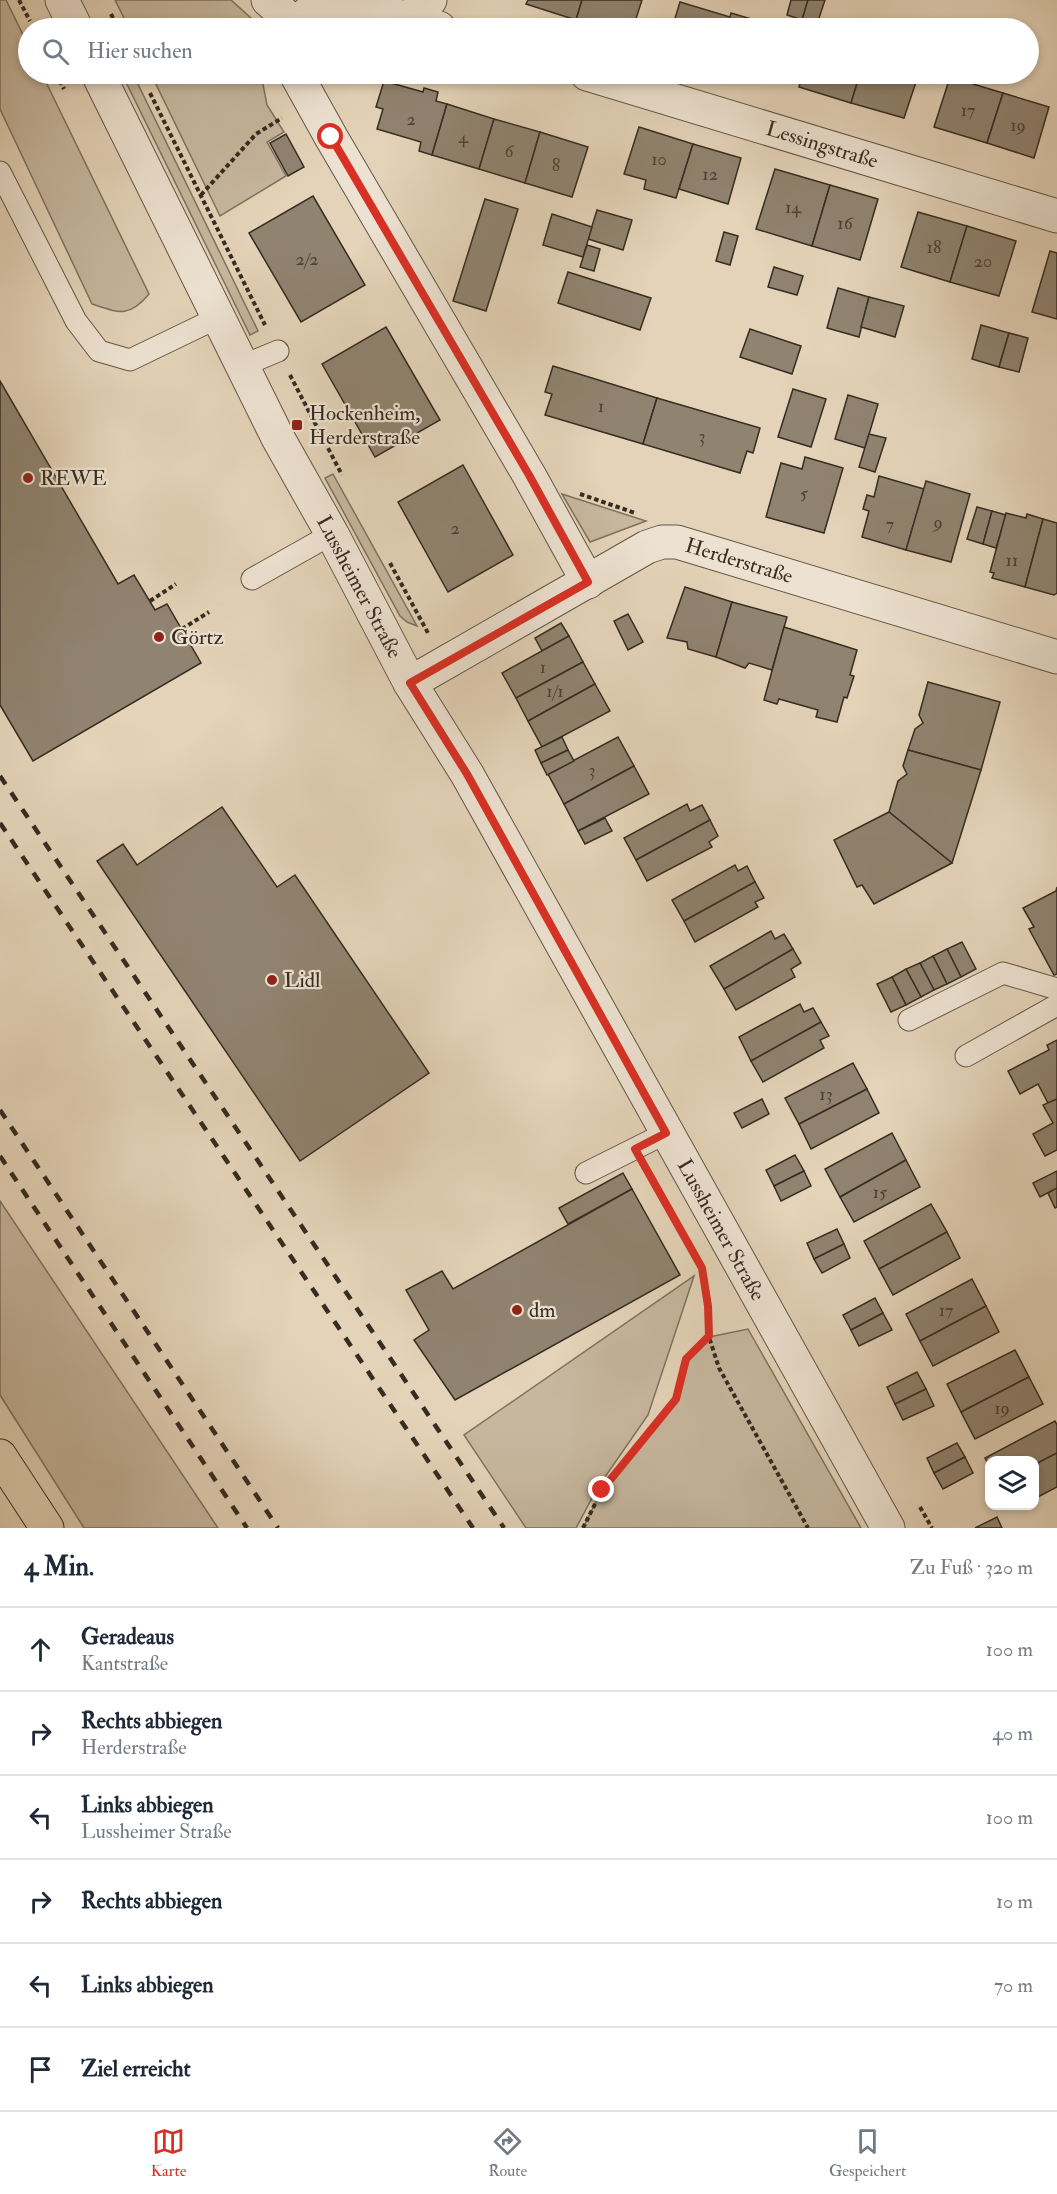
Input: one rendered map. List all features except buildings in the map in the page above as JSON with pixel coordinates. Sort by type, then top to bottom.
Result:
[{"type":"highway","points":[[0,1456],[47,1528]]},
{"type":"street","points":[[62,0],[71,18]]},
{"type":"street","points":[[268,0],[286,18]]},
{"type":"street","points":[[302,18],[319,6],[331,1],[345,0],[418,9]]},
{"type":"street","name":"Lussheimer Straße","points":[[103,84],[278,438],[332,534],[410,683],[467,774],[888,1528]]},
{"type":"street","name":"Lessingstraße","points":[[620,84],[1057,216]]},
{"type":"street","points":[[303,87],[529,475],[588,582]]},
{"type":"street","name":"Herderstraße","points":[[410,683],[647,547],[662,542],[677,542],[1057,657]]},
{"type":"lane","points":[[0,172],[76,321],[99,351],[130,360],[218,318]]},
{"type":"lane","points":[[242,366],[278,351]]},
{"type":"lane","points":[[252,579],[332,534]]},
{"type":"lane","points":[[909,1020],[1003,973],[1057,989]]},
{"type":"lane","points":[[966,1056],[1057,1005]]},
{"type":"lane","points":[[586,1173],[666,1133]]},
{"type":"path","points":[[20,0],[29,18]]},
{"type":"path","points":[[201,195],[256,134],[303,87]]},
{"type":"path","points":[[529,475],[661,522],[677,542]]},
{"type":"path","points":[[150,601],[176,584]]},
{"type":"path","points":[[182,629],[209,612]]},
{"type":"path","points":[[702,1268],[708,1306],[709,1336],[719,1368],[808,1528]]},
{"type":"path","points":[[584,1528],[602,1490],[676,1399],[686,1359],[709,1336]]},
{"type":"shaded area","points":[[0,0],[6,0],[18,25],[18,84],[47,84],[149,294],[135,307],[117,311],[92,304],[0,109]]},
{"type":"shaded area","points":[[115,0],[231,0],[251,18],[124,18]]},
{"type":"shaded area","points":[[127,84],[138,84],[258,331],[250,335]]},
{"type":"shaded area","points":[[156,84],[263,84],[267,105],[284,132],[267,142],[286,176],[220,216]]},
{"type":"shaded area","points":[[333,474],[417,626],[400,616],[325,478]]},
{"type":"shaded area","points":[[562,494],[646,521],[590,542]]},
{"type":"shaded area","points":[[0,1201],[218,1528],[84,1528],[0,1395]]},
{"type":"shaded area","points":[[694,1276],[648,1415],[598,1487],[576,1528],[526,1528],[464,1435]]},
{"type":"shaded area","points":[[748,1329],[861,1528],[583,1528],[602,1490],[676,1399],[686,1359],[709,1337]]},
{"type":"railway","points":[[0,776],[504,1528]]},
{"type":"railway","points":[[0,823],[473,1528]]},
{"type":"railway","points":[[0,1110],[278,1528]]},
{"type":"railway","points":[[0,1156],[247,1528]]},
{"type":"place","name":"Hockenheim, Herderstraße","points":[[297,425]]},
{"type":"place","name":"REWE","points":[[28,478]]},
{"type":"place","name":"Görtz","points":[[159,637]]},
{"type":"place","name":"Lidl","points":[[272,980]]},
{"type":"place","name":"dm","points":[[517,1310]]},
{"type":"route","points":[[331,137],[529,475],[588,582],[410,683],[467,774],[666,1133],[635,1149],[702,1268],[708,1306],[709,1336],[686,1359],[676,1399],[602,1490]]}]
